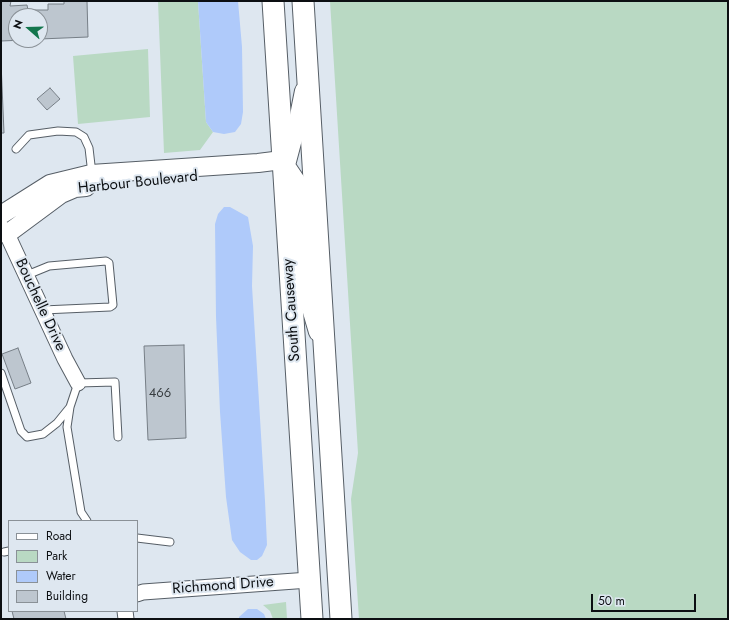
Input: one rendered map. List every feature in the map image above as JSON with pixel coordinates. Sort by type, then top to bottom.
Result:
[{"type":"main road","name":"South Causeway","points":[[273,1],[312,619]]},
{"type":"main road","name":"South Causeway","points":[[303,1],[341,619]]},
{"type":"main road","points":[[330,619],[326,597],[321,590],[309,580],[318,566],[323,547],[332,472]]},
{"type":"street","points":[[284,165],[299,116],[307,77]]},
{"type":"street","points":[[1,215],[50,184],[258,163],[284,165],[296,181],[302,196],[308,298],[324,353]]},
{"type":"street","name":"Harbour Boulevard","points":[[4,230],[61,194],[92,180]]},
{"type":"street","name":"Bouchelle Drive","points":[[4,230],[78,383]]},
{"type":"street","name":"Richmond Drive","points":[[138,594],[143,592],[309,580]]},
{"type":"lane","points":[[16,149],[29,135],[58,131],[76,132],[84,137],[89,148],[92,180]]},
{"type":"lane","points":[[27,275],[49,266],[106,261],[110,263],[112,305],[110,307],[43,310]]},
{"type":"lane","points":[[1,373],[21,431],[27,437],[43,434],[57,423],[70,407]]},
{"type":"lane","points":[[86,520],[81,512],[67,427],[70,407],[78,383],[115,382],[118,437]]},
{"type":"lane","points":[[138,538],[170,542]]},
{"type":"green space","points":[[158,1],[198,1],[206,122],[213,132],[200,150],[164,153]]},
{"type":"green space","points":[[330,1],[728,1],[728,619],[359,619],[351,499],[358,453]]},
{"type":"green space","points":[[148,49],[150,117],[78,124],[73,56]]},
{"type":"green space","points":[[286,602],[287,619],[273,619],[270,611],[263,605]]},
{"type":"water","points":[[198,1],[238,1],[242,47],[243,112],[241,124],[235,132],[224,134],[213,132],[206,122]]},
{"type":"water","points":[[224,207],[230,207],[248,217],[253,246],[252,286],[267,545],[262,556],[257,560],[251,560],[240,552],[232,540],[226,497],[220,412],[216,317],[215,224],[218,214]]},
{"type":"water","points":[[248,609],[257,609],[264,614],[266,619],[239,619],[239,617]]},
{"type":"building","points":[[1,1],[11,1],[10,6],[27,5],[28,8],[8,8],[8,41],[1,41]]},
{"type":"building","points":[[64,1],[87,1],[88,37],[48,39],[48,4],[64,4]]},
{"type":"building","points":[[1,62],[4,133],[1,133]]},
{"type":"building","points":[[50,88],[60,99],[47,110],[37,99]]},
{"type":"building","points":[[184,345],[186,438],[148,440],[144,346]]},
{"type":"building","points":[[18,348],[31,383],[15,389],[2,354]]},
{"type":"building","points":[[12,612],[64,612],[66,619],[14,619]]}]
